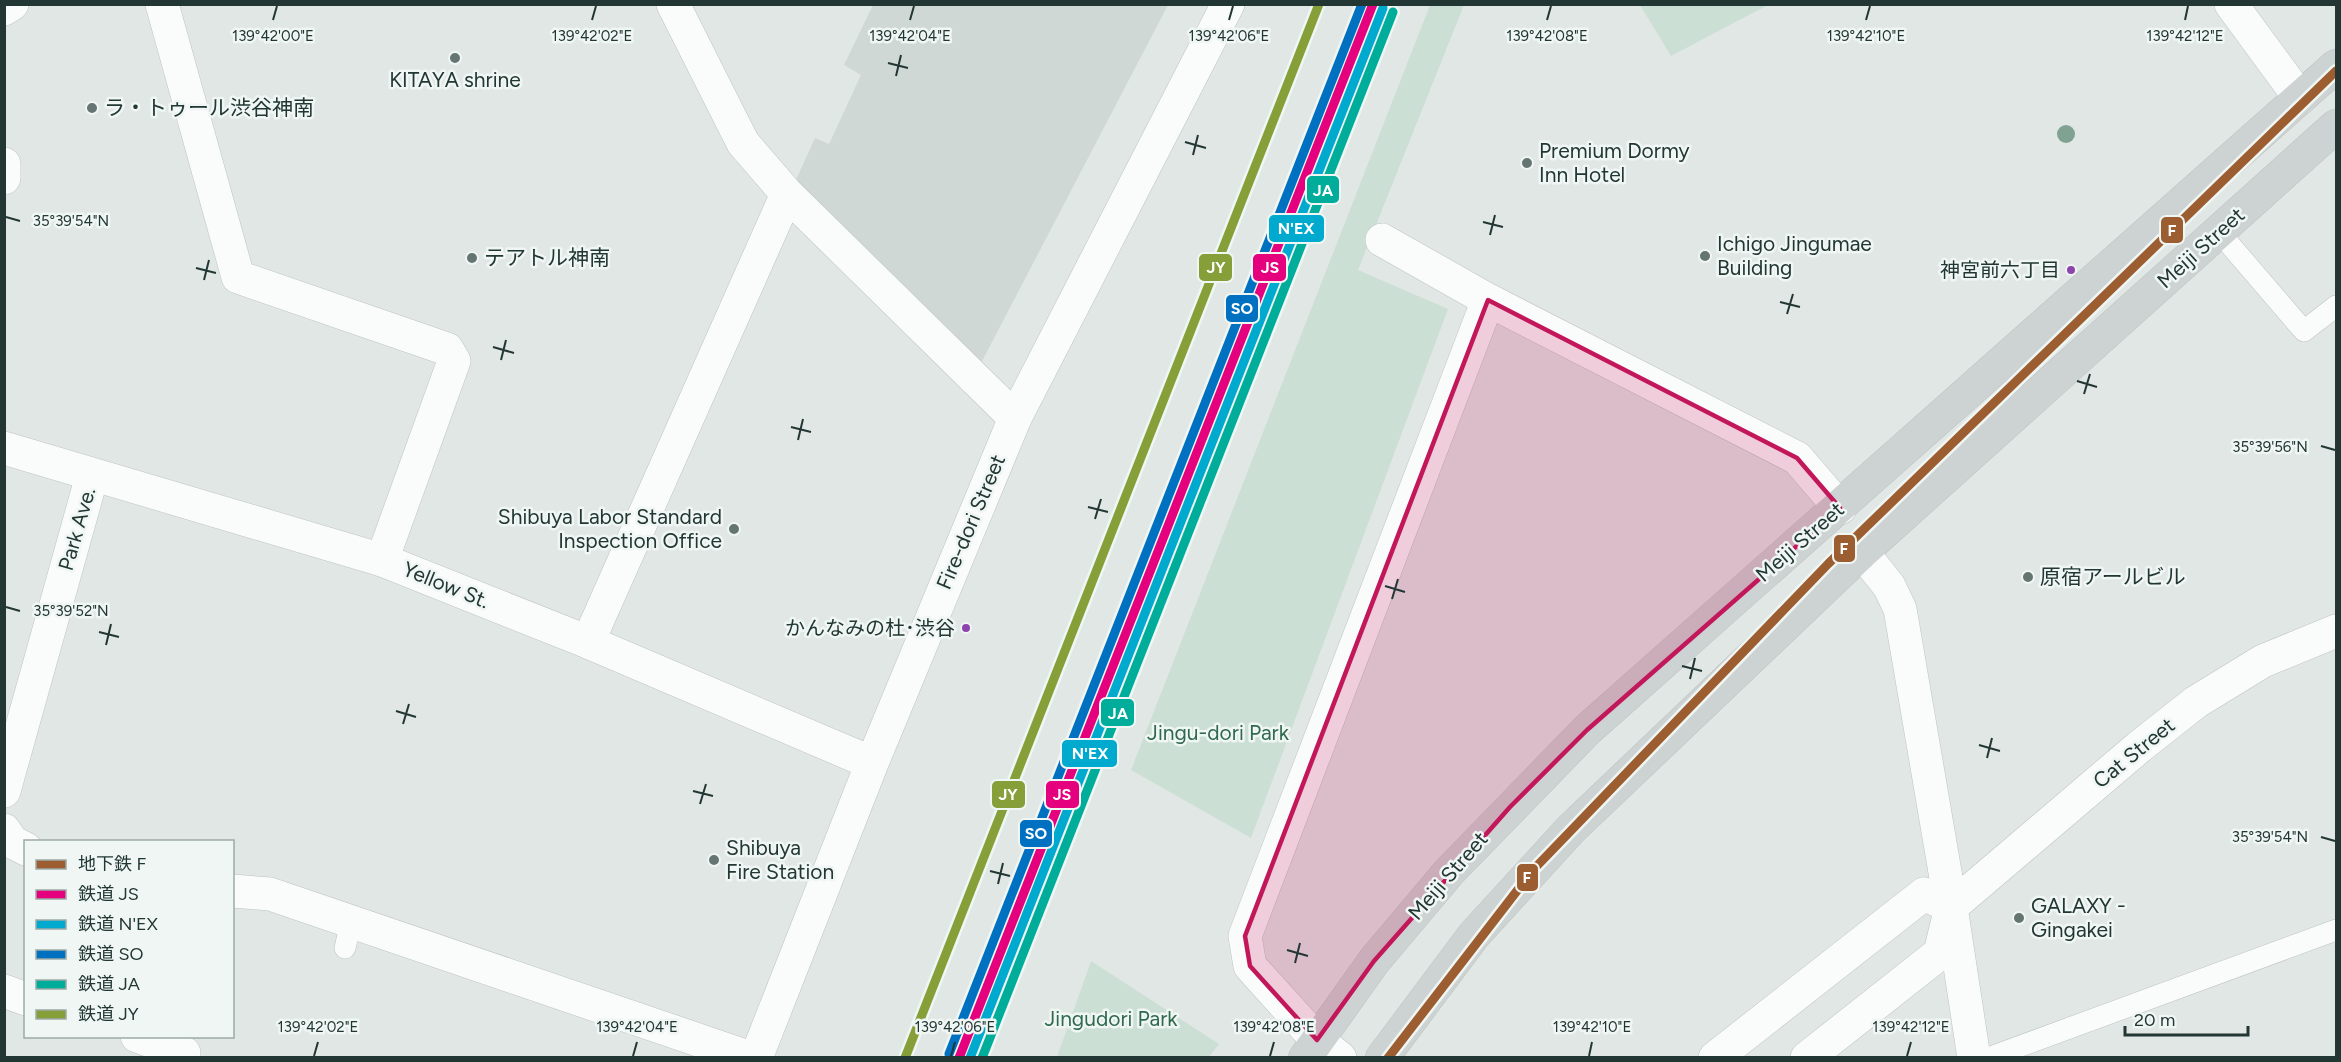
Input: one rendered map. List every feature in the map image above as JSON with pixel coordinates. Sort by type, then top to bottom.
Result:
[{"type":"main road","name":"Meiji Street","points":[[1321,1052],[1374,961],[1449,872],[1587,730],[2337,66]]},
{"type":"main road","name":"Meiji Street","points":[[1382,1058],[1474,935],[1571,828],[1862,552],[2337,126]]},
{"type":"street","points":[[4,9],[12,4]]},
{"type":"street","points":[[162,4],[238,277],[447,349],[454,361],[382,560]]},
{"type":"street","points":[[673,4],[743,144],[788,194],[1016,418]]},
{"type":"street","name":"Fire-dori Street","points":[[756,1058],[872,763],[1016,418],[1228,4]]},
{"type":"street","points":[[2231,4],[2300,98]]},
{"type":"street","points":[[4,164],[4,178]]},
{"type":"street","points":[[588,642],[788,194]]},
{"type":"street","points":[[1382,240],[1488,300],[1797,458],[1840,508]]},
{"type":"street","points":[[1321,1052],[1250,966],[1245,936],[1488,300]]},
{"type":"street","name":"Yellow St.","points":[[4,448],[92,476],[382,560],[588,642],[872,763]]},
{"type":"street","name":"Park Ave.","points":[[4,791],[92,476]]},
{"type":"street","points":[[1862,552],[1889,586],[1900,609],[1952,907],[1974,1058]]},
{"type":"street","name":"Cat Street","points":[[1952,907],[2196,702],[2263,661],[2335,630]]},
{"type":"street","points":[[4,830],[12,842],[24,848]]},
{"type":"street","points":[[234,891],[270,894],[348,935],[751,1058]]},
{"type":"street","points":[[1715,1058],[1924,894],[1952,907]]},
{"type":"street","points":[[1807,1058],[1940,953],[1952,907]]},
{"type":"street","points":[[4,992],[24,998]]},
{"type":"street","points":[[142,1038],[184,1053],[182,1058]]},
{"type":"lane","points":[[2219,232],[2304,331],[2337,306]]},
{"type":"lane","points":[[1988,1058],[2337,930]]},
{"type":"highlighted area","points":[[1488,300],[1797,458],[1840,508],[1587,730],[1510,807],[1374,961],[1317,1040],[1250,966],[1245,936]]},
{"type":"shaded area","points":[[873,5],[1168,5],[980,365],[795,182],[815,138],[829,144],[861,75],[844,65]]},
{"type":"green space","name":"Jingu-dori Park","points":[[1430,5],[1464,5],[1358,270],[1448,309],[1251,838],[1131,770]]},
{"type":"green space","points":[[1640,5],[1768,5],[1671,56]]},
{"type":"green space","name":"Jingudori Park","points":[[1091,961],[1219,1044],[1209,1057],[1057,1057]]},
{"type":"metro line","name":"F","points":[[1388,1058],[1533,870],[1828,564],[2336,71]]},
{"type":"rail line","name":"JY","points":[[905,1058],[1319,4]]},
{"type":"rail line","name":"SO","points":[[949,1054],[1362,4]]},
{"type":"rail line","name":"JS","points":[[959,1058],[1373,4]]},
{"type":"rail line","name":"N'EX","points":[[970,1058],[1383,8]]},
{"type":"rail line","name":"JA","points":[[982,1058],[1393,12]]},
{"type":"place","name":"KITAYA shrine","points":[[455,58]]},
{"type":"place","name":"ラ・トゥール渋谷神南","points":[[92,108]]},
{"type":"place","name":"Premium Dormy Inn Hotel","points":[[1527,163]]},
{"type":"place","name":"Ichigo Jingumae Building","points":[[1705,256]]},
{"type":"place","name":"テアトル神南","points":[[472,258]]},
{"type":"place","name":"神宮前六丁目","points":[[2071,270]]},
{"type":"place","name":"Shibuya Labor Standard Inspection Office","points":[[734,529]]},
{"type":"place","name":"原宿アールビル","points":[[2028,577]]},
{"type":"place","name":"かんなみの杜･渋谷","points":[[966,628]]},
{"type":"place","name":"Shibuya Fire Station","points":[[714,860]]},
{"type":"place","name":"GALAXY - Gingakei","points":[[2019,918]]}]
